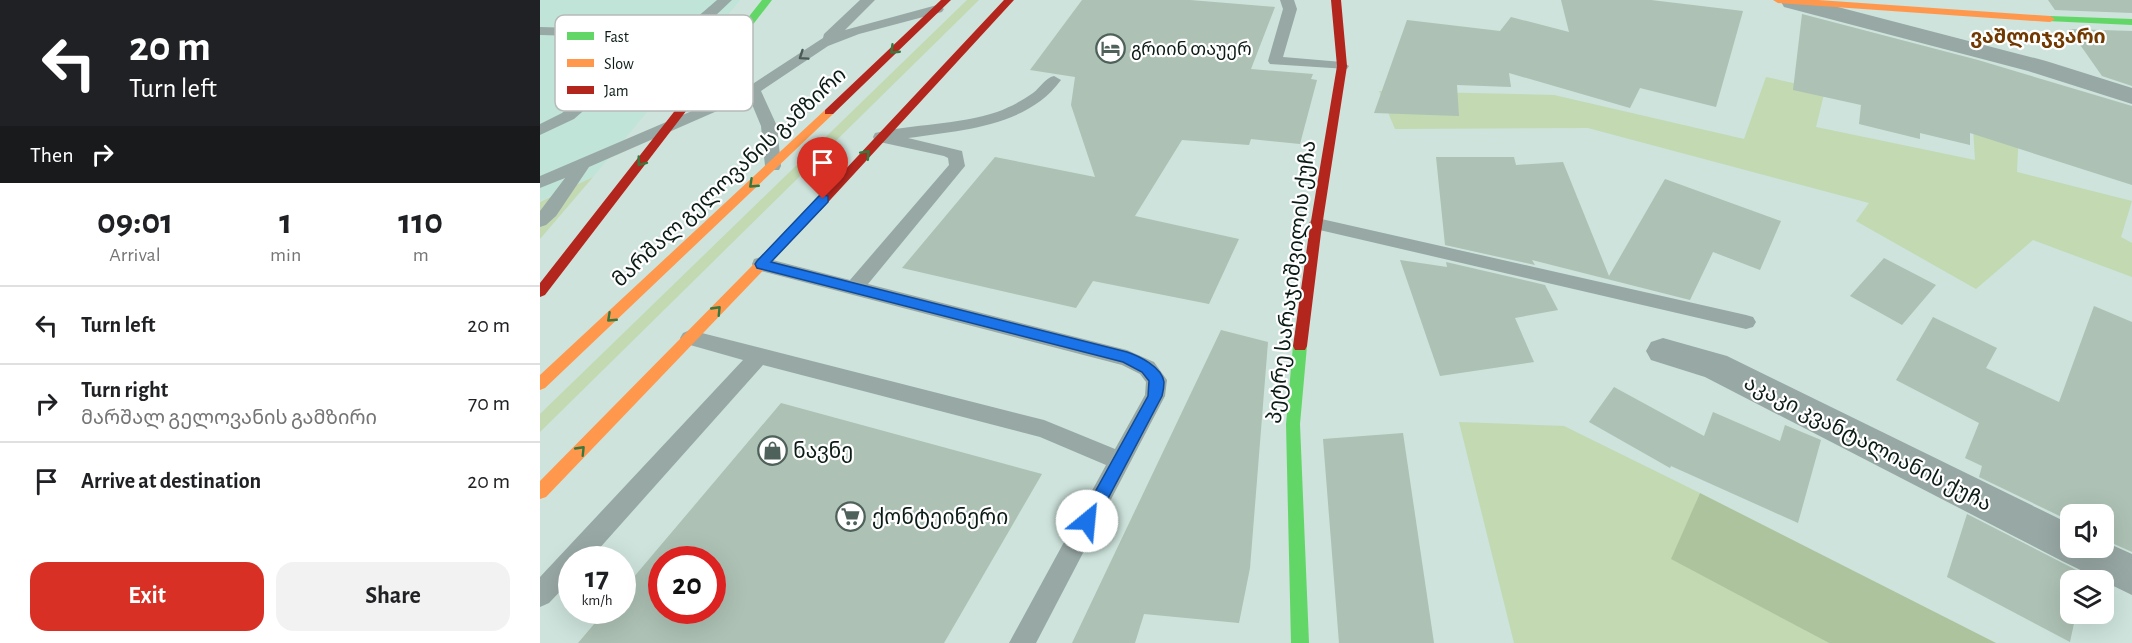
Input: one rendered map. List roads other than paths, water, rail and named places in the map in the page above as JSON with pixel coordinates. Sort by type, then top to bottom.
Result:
[{"type":"main road","points":[[753,18],[767,0]]},
{"type":"main road","points":[[540,492],[761,264],[1009,0]]},
{"type":"main road","name":"პეტრე სარაჯიშვილის ქუჩა","points":[[1300,643],[1294,395],[1317,224],[1342,66],[1336,0]]},
{"type":"main road","points":[[1787,1],[2011,18],[2132,22]]},
{"type":"main road","name":"მარშალ გელოვანის გამზირი","points":[[540,384],[941,5]]},
{"type":"main road","points":[[540,292],[681,111]]},
{"type":"street","points":[[1787,1],[2037,66],[2132,96]]},
{"type":"street","name":"აკაკი კვანტალიანის ქუჩა","points":[[1663,351],[1715,366],[2060,539]]},
{"type":"street","points":[[2097,558],[2132,575]]},
{"type":"lane","points":[[709,15],[725,0]]},
{"type":"lane","points":[[773,166],[769,126],[753,90],[823,43],[868,0]]},
{"type":"lane","points":[[1287,0],[1290,9],[1275,61],[1342,66]]},
{"type":"lane","points":[[823,43],[854,31],[941,5]]},
{"type":"lane","points":[[540,31],[555,31]]},
{"type":"lane","points":[[882,137],[999,117],[1029,105],[1045,93],[1054,80]]},
{"type":"lane","points":[[540,130],[574,111]]},
{"type":"lane","points":[[540,182],[704,111]]},
{"type":"lane","points":[[854,288],[957,166],[958,161],[956,155],[948,152],[882,137]]},
{"type":"lane","points":[[540,221],[550,212],[584,162]]},
{"type":"lane","points":[[1317,224],[1746,322]]},
{"type":"lane","points":[[761,264],[1127,358],[1147,368],[1157,380],[1155,396],[1022,643]]},
{"type":"lane","points":[[690,338],[1044,429],[1120,461]]},
{"type":"lane","points":[[585,546],[759,356]]},
{"type":"lane","points":[[540,595],[558,575]]},
{"type":"place","name":"გრიინ თაუერ","points":[[1110,49]]},
{"type":"place","name":"ნავნე","points":[[772,451]]},
{"type":"place","name":"ქონტეინერი","points":[[851,517]]},
{"type":"district","name":"ვაშლიჯვარი","points":[[2038,36]]}]
